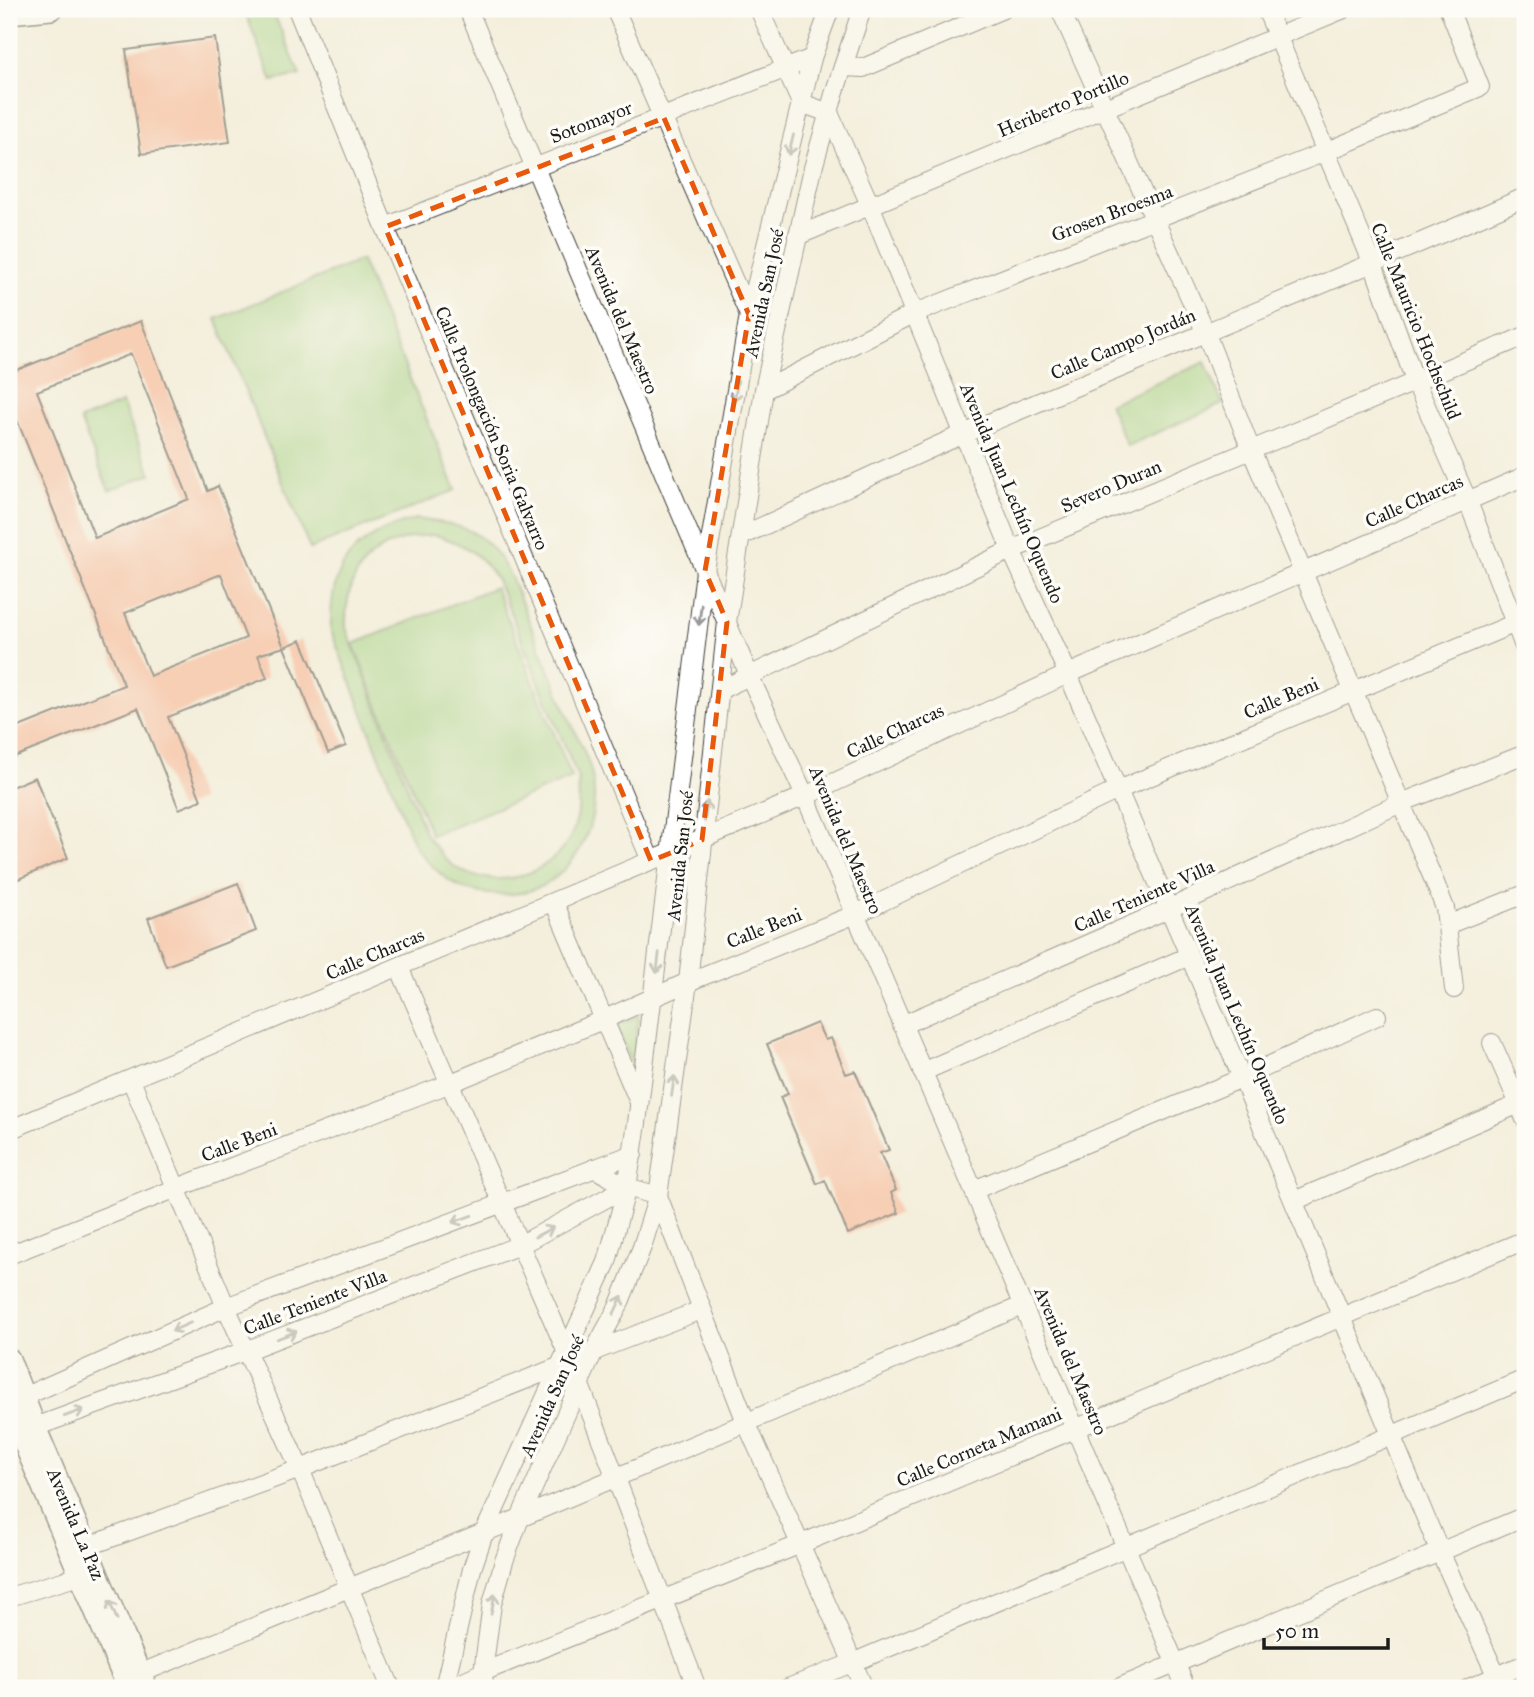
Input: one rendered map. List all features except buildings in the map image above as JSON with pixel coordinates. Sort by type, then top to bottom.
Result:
[{"type":"main road","points":[[9,13],[51,9]]},
{"type":"main road","name":"Avenida La Paz","points":[[9,1359],[14,1402],[21,1431],[88,1573],[135,1682]]},
{"type":"main road","name":"Avenida La Paz","points":[[21,1431],[86,1547],[88,1573]]},
{"type":"street","name":"Calle Prolongación Soria Galvarro","points":[[297,9],[385,227],[651,862]]},
{"type":"street","name":"Avenida del Maestro","points":[[468,9],[749,676],[806,796],[1186,1688]]},
{"type":"street","points":[[615,9],[749,315]]},
{"type":"street","points":[[759,9],[801,103],[829,113]]},
{"type":"street","name":"Avenida San José","points":[[446,1688],[472,1569],[484,1533],[565,1360],[607,1262],[627,1187],[672,853],[705,572],[749,315],[812,58],[831,9]]},
{"type":"street","name":"Avenida San José","points":[[483,1680],[492,1604],[503,1561],[594,1351],[618,1307],[642,1247],[658,1196],[688,982],[727,622],[764,390],[797,236],[829,113],[862,9]]},
{"type":"street","points":[[843,67],[863,68],[1003,9]]},
{"type":"street","points":[[1060,9],[1205,331],[1251,450],[1440,895],[1445,908],[1454,989]]},
{"type":"street","name":"Calle Mauricio Hochschild","points":[[1266,9],[1373,264],[1415,381],[1520,621],[1525,649]]},
{"type":"street","name":"Heriberto Portillo","points":[[797,236],[1344,9]]},
{"type":"street","name":"Grosen Broesma","points":[[764,390],[913,314],[1325,152],[1480,87],[1448,9]]},
{"type":"street","name":"Sotomayor","points":[[385,227],[812,58]]},
{"type":"street","name":"Avenida Juan Lechín Oquendo","points":[[829,113],[871,207],[1011,551],[1068,674],[1242,1078],[1440,1552],[1500,1682]]},
{"type":"street","name":"Calle Campo Jordán","points":[[741,536],[964,434],[1205,331],[1373,264],[1525,197]]},
{"type":"street","name":"Severo Duran","points":[[720,690],[1011,551],[1525,336]]},
{"type":"street","name":"Calle Charcas","points":[[9,1130],[806,796],[1068,674],[1525,476]]},
{"type":"street","name":"Calle Beni","points":[[9,1255],[451,1083],[856,914],[1118,790],[1520,621]]},
{"type":"street","name":"Calle Teniente Villa","points":[[902,1025],[1168,909],[1401,803],[1525,754]]},
{"type":"street","points":[[1447,925],[1525,894]]},
{"type":"street","points":[[554,902],[640,1103]]},
{"type":"street","points":[[922,1072],[1189,956]]},
{"type":"street","points":[[399,967],[520,1245],[565,1360],[580,1386],[697,1688]]},
{"type":"street","points":[[974,1190],[1242,1078],[1377,1016]]},
{"type":"street","points":[[1294,1201],[1522,1112],[1492,1043]]},
{"type":"street","points":[[131,1080],[245,1351],[300,1469],[391,1688]]},
{"type":"street","name":"Calle Teniente Villa","points":[[14,1402],[226,1307],[633,1154]]},
{"type":"street","points":[[594,1168],[627,1187],[658,1196],[746,1422],[864,1688]]},
{"type":"street","name":"Calle Teniente Villa","points":[[21,1431],[245,1351],[520,1245],[627,1187]]},
{"type":"street","name":"Calle Corneta Mamani","points":[[446,1688],[483,1680],[662,1599],[801,1544],[1525,1240]]},
{"type":"street","points":[[135,1682],[348,1588],[1024,1305]]},
{"type":"street","points":[[86,1547],[300,1469],[565,1360],[701,1310]]},
{"type":"street","points":[[788,1688],[1525,1379]]},
{"type":"street","points":[[1118,1688],[1525,1516]]},
{"type":"street","points":[[9,1597],[88,1573]]},
{"type":"street","points":[[1469,1688],[1500,1682],[1525,1664]]},
{"type":"highlighted area","points":[[664,118],[749,315],[705,571],[727,622],[702,840],[651,861],[385,227]]},
{"type":"green space","points":[[244,9],[272,9],[300,75],[272,81]]},
{"type":"green space","points":[[361,260],[456,490],[310,549],[216,319]]},
{"type":"green space","points":[[1205,362],[1223,404],[1127,446],[1109,404]]},
{"type":"green space","points":[[122,403],[151,474],[109,491],[80,420]]},
{"type":"green space","points":[[416,519],[462,528],[483,540],[502,561],[588,760],[594,795],[587,834],[566,868],[551,881],[533,890],[496,895],[468,890],[445,878],[424,858],[414,845],[331,631],[334,588],[340,571],[360,545],[394,526]],"holes":[[[435,535],[478,557],[497,580],[578,778],[577,818],[564,846],[553,859],[538,869],[505,879],[471,875],[455,867],[426,835],[346,628],[351,588],[358,573],[380,549],[414,537]]]},
{"type":"green space","points":[[495,587],[572,778],[431,835],[353,644]]},
{"type":"green space","points":[[639,1015],[632,1066],[616,1025]]}]
